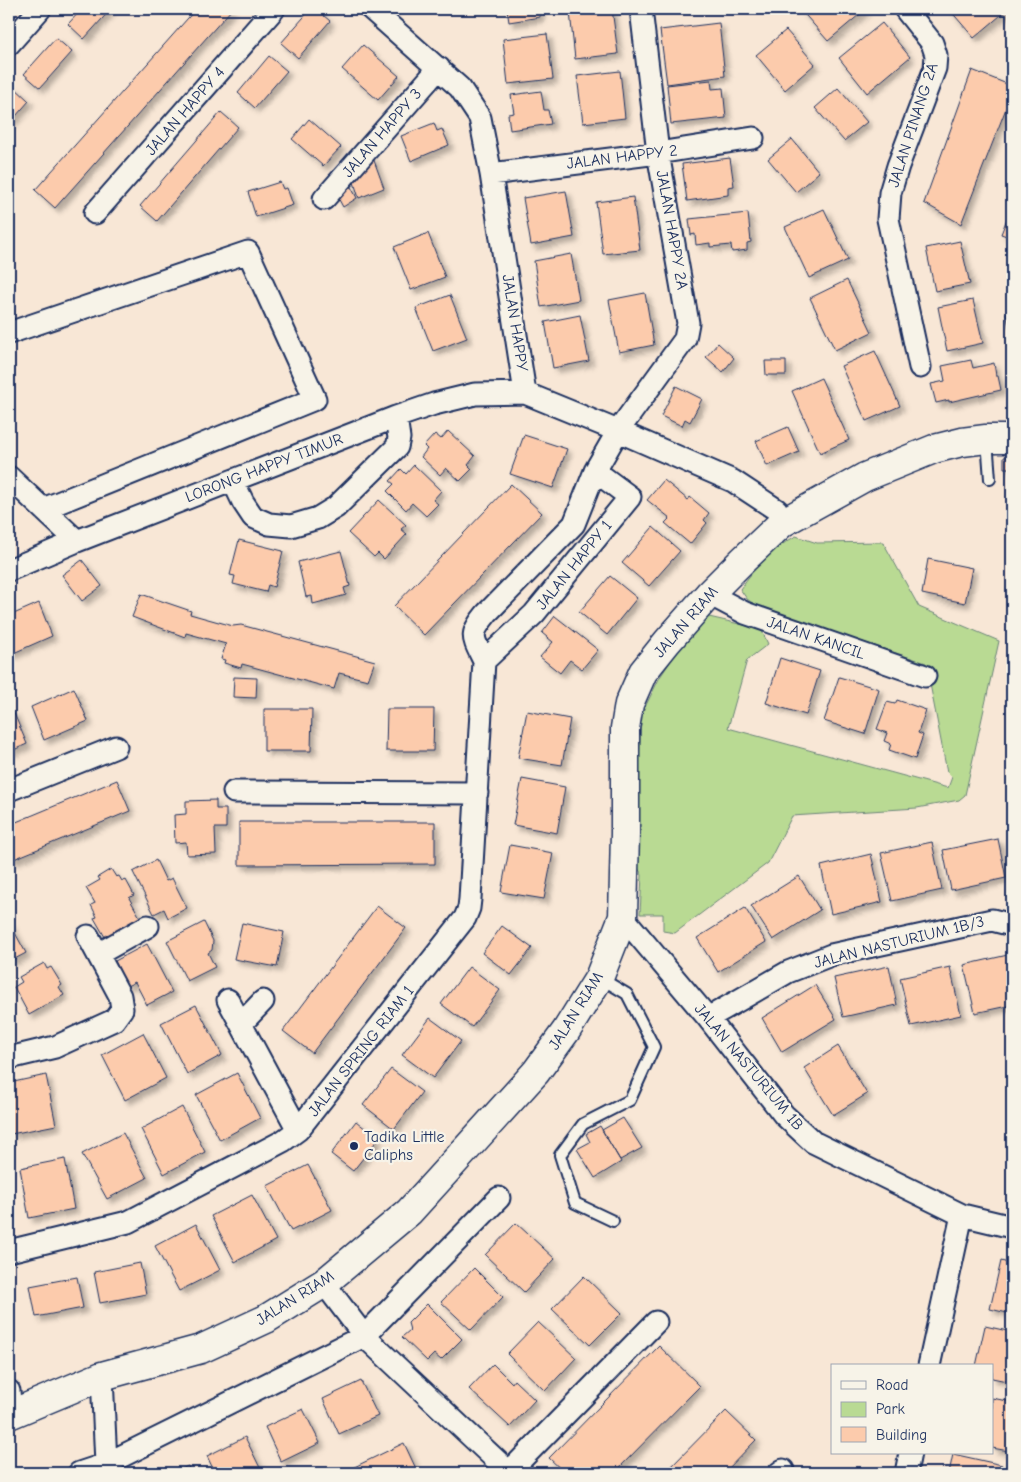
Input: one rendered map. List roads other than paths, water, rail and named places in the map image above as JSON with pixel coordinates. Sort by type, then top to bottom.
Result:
[{"type":"main road","name":"JALAN RIAM","points":[[10,1407],[102,1376],[201,1349],[266,1319],[324,1283],[409,1212],[536,1072],[566,1031],[599,978],[623,917],[625,728],[629,704],[643,672],[709,594],[782,523],[865,478],[934,449],[962,442],[999,439]]},
{"type":"street","points":[[9,44],[40,9]]},
{"type":"street","name":"JALAN HAPPY 4","points":[[95,213],[274,9]]},
{"type":"street","name":"JALAN HAPPY","points":[[371,9],[460,88],[480,118],[491,174],[526,393],[618,430],[732,481],[776,510],[782,523]]},
{"type":"street","name":"JALAN HAPPY 2A","points":[[618,430],[685,339],[688,323],[658,153],[641,9]]},
{"type":"street","name":"JALAN PINANG 2A","points":[[905,9],[932,43],[936,55],[935,68],[898,166],[890,193],[888,219],[920,367]]},
{"type":"street","name":"JALAN HAPPY 3","points":[[324,199],[439,68]]},
{"type":"street","name":"JALAN HAPPY 2","points":[[491,174],[658,153],[753,138]]},
{"type":"street","points":[[9,333],[248,252],[315,399],[43,509]]},
{"type":"street","name":"LORONG HAPPY TIMUR","points":[[9,570],[77,541],[396,416],[475,394],[526,393]]},
{"type":"street","points":[[233,481],[243,502],[253,516],[269,524],[291,526],[318,518],[336,507],[397,448],[399,438],[396,416]]},
{"type":"street","name":"JALAN HAPPY 1","points":[[595,470],[630,496],[534,614],[484,666],[475,642],[475,628],[487,612],[574,524],[595,470],[618,430]]},
{"type":"street","points":[[9,477],[77,541]]},
{"type":"street","name":"JALAN KANCIL","points":[[709,594],[745,613],[925,676]]},
{"type":"street","name":"JALAN SPRING RIAM 1","points":[[9,1251],[128,1222],[282,1141],[298,1130],[465,918],[470,899],[484,666]]},
{"type":"street","points":[[9,790],[116,748]]},
{"type":"street","points":[[234,792],[477,793]]},
{"type":"street","name":"JALAN NASTURIUM 1B","points":[[623,917],[708,1018],[784,1115],[813,1142],[962,1215],[1012,1228]]},
{"type":"street","name":"JALAN NASTURIUM 1B/3","points":[[708,1018],[788,972],[831,955],[992,920],[1012,925]]},
{"type":"street","points":[[9,1058],[55,1047],[114,1020],[122,1009],[120,996],[93,945],[148,926]]},
{"type":"street","points":[[228,1000],[298,1130]]},
{"type":"street","points":[[241,1024],[263,1001]]},
{"type":"street","points":[[79,1473],[106,1468],[364,1336],[499,1198]]},
{"type":"street","points":[[929,1364],[962,1215]]},
{"type":"street","points":[[324,1283],[364,1336],[509,1473],[656,1322]]},
{"type":"street","points":[[102,1376],[106,1468]]},
{"type":"street","points":[[906,1473],[910,1454]]},
{"type":"lane","points":[[990,479],[999,439]]},
{"type":"lane","points":[[599,978],[627,994],[654,1047],[630,1100],[583,1124],[560,1155],[575,1203],[613,1221]]},
{"type":"place","name":"Tadika Little Caliphs","points":[[354,1146]]}]
